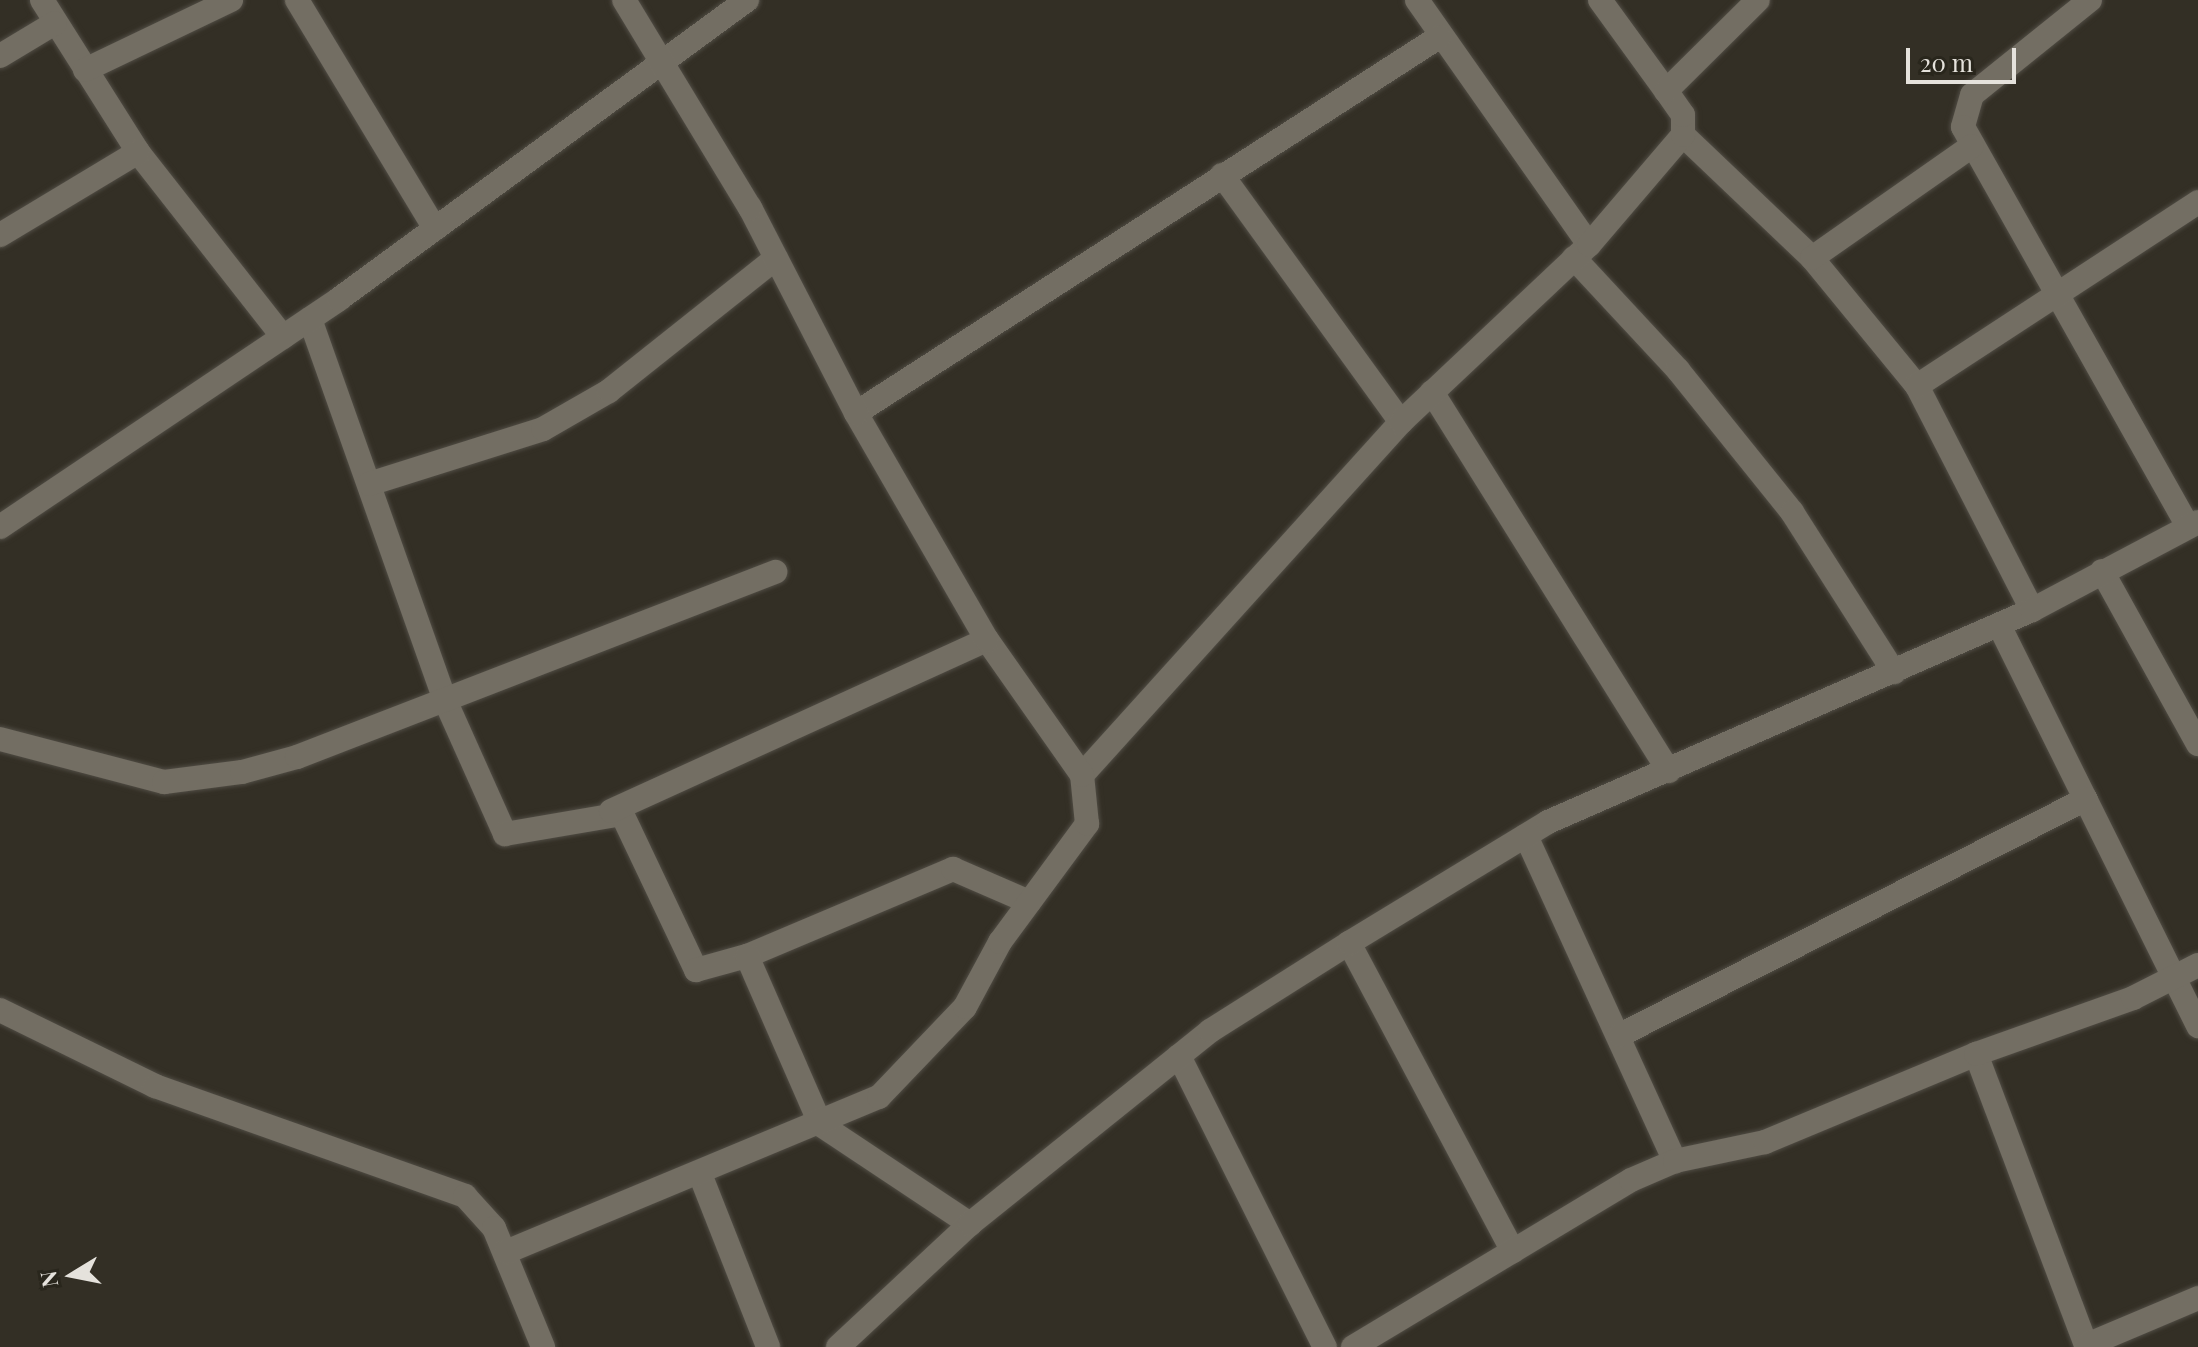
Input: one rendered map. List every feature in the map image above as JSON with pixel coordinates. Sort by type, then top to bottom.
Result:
[{"type":"street","points":[[42,0],[138,152],[283,337]]},
{"type":"street","points":[[85,70],[231,0]]},
{"type":"street","points":[[297,0],[435,229]]},
{"type":"street","points":[[506,1252],[821,1125],[879,1097],[918,1063],[965,1007],[1029,902],[1087,824],[1082,775],[987,640],[856,413],[776,258],[624,0]]},
{"type":"street","points":[[0,527],[310,319],[747,0]]},
{"type":"street","points":[[1417,0],[1581,251],[1792,512],[1894,672]]},
{"type":"street","points":[[1082,775],[1401,422],[1581,251],[1683,135],[1683,115],[1600,0]]},
{"type":"street","points":[[1666,91],[1758,0]]},
{"type":"street","points":[[838,1347],[970,1224],[1179,1056],[1349,943],[1526,836],[2032,610],[2192,523],[2057,296],[1963,127],[1972,95],[2090,0]]},
{"type":"street","points":[[0,56],[55,23]]},
{"type":"street","points":[[856,413],[1439,37]]},
{"type":"street","points":[[1683,135],[1812,258],[1917,386],[2032,610]]},
{"type":"street","points":[[1812,258],[1972,146]]},
{"type":"street","points":[[0,235],[138,152]]},
{"type":"street","points":[[1222,175],[1401,422]]},
{"type":"street","points":[[1917,386],[2198,202]]},
{"type":"street","points":[[369,484],[543,429],[609,391],[776,258]]},
{"type":"street","points":[[310,319],[445,700],[505,834],[611,811],[987,640]]},
{"type":"street","points":[[1432,392],[1669,771]]},
{"type":"street","points":[[2102,571],[2198,744]]},
{"type":"street","points":[[0,739],[164,782],[193,782],[297,757],[775,572]]},
{"type":"street","points":[[1999,625],[2086,799],[2188,971],[2198,1026]]},
{"type":"street","points":[[1620,1035],[2086,799]]},
{"type":"street","points":[[611,811],[622,814],[634,834],[687,962],[712,968],[953,869],[1029,902]]},
{"type":"street","points":[[1526,836],[1620,1035],[1675,1161]]},
{"type":"street","points":[[1349,943],[1513,1251]]},
{"type":"street","points":[[747,956],[821,1125],[970,1224]]},
{"type":"street","points":[[1353,1347],[1513,1251],[1675,1161],[1765,1142],[1976,1054],[2188,971]]},
{"type":"street","points":[[0,1010],[155,1086],[465,1196],[506,1252],[543,1347]]},
{"type":"street","points":[[1976,1054],[2087,1346],[2198,1298]]},
{"type":"street","points":[[1179,1056],[1325,1347]]},
{"type":"street","points":[[700,1174],[768,1347]]}]
